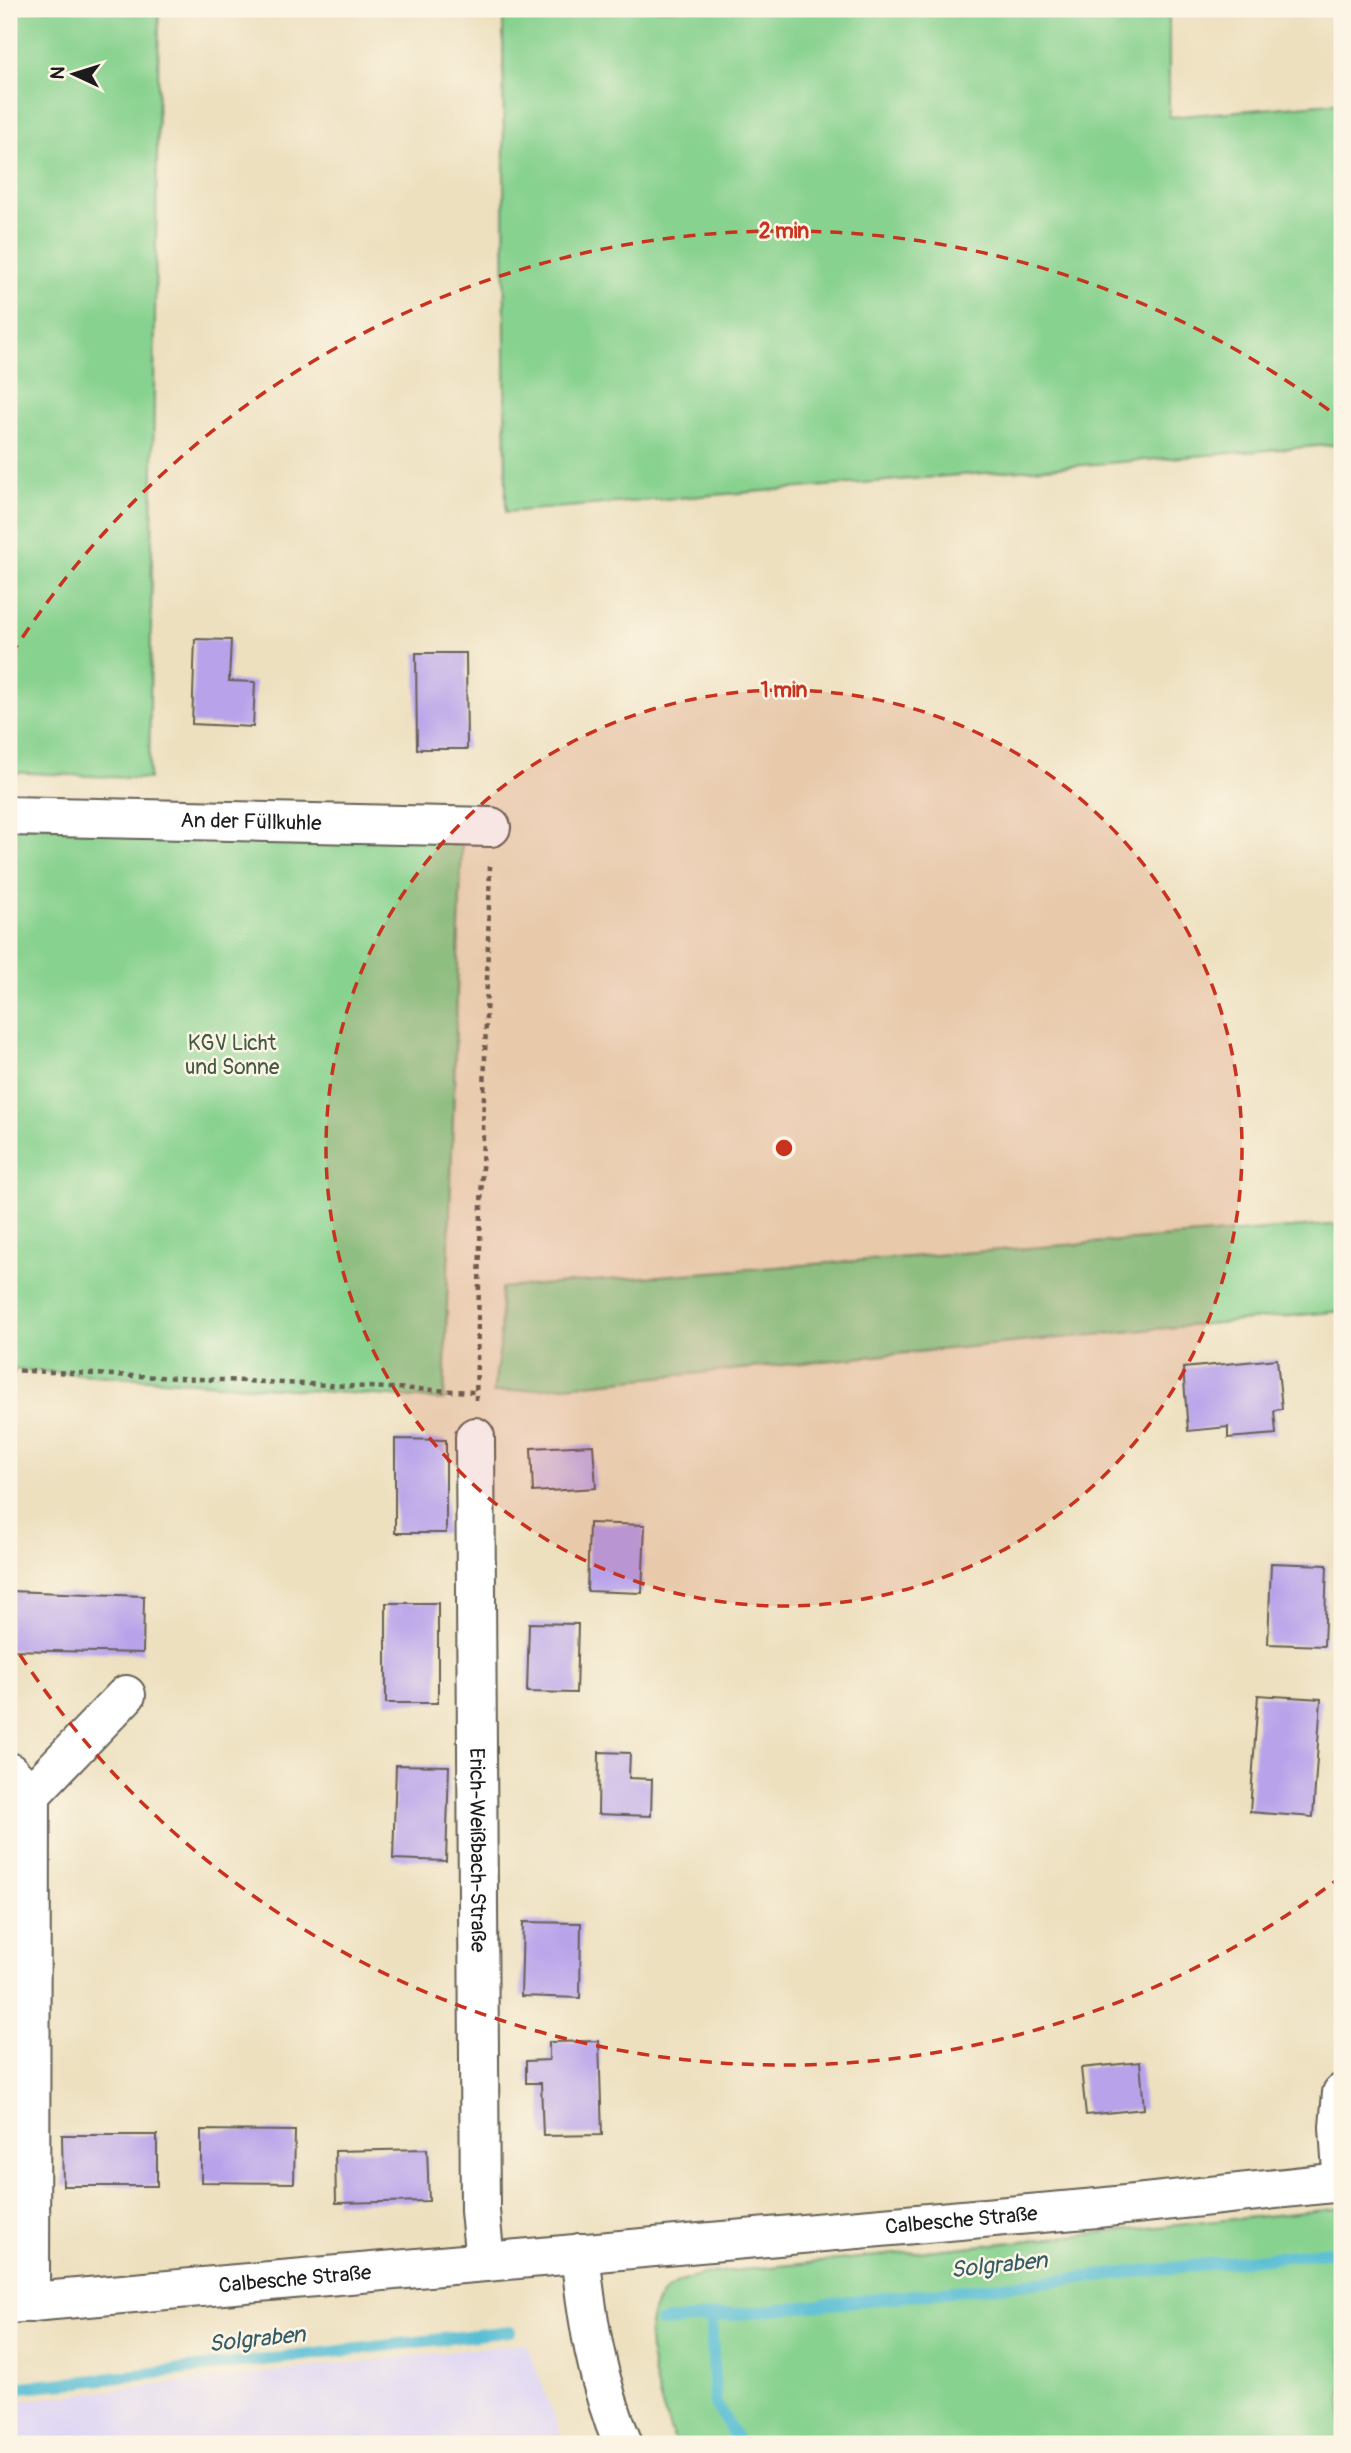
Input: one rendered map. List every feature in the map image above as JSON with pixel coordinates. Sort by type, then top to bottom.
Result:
[{"type":"street","name":"An der Füllkuhle","points":[[9,816],[491,827]]},
{"type":"street","name":"Erich-Weißbach-Straße","points":[[475,1437],[480,2211],[485,2262]]},
{"type":"street","points":[[19,2303],[20,1783],[126,1695]]},
{"type":"street","points":[[1342,2093],[1339,2127],[1342,2172]]},
{"type":"street","name":"Calbesche Straße","points":[[19,2303],[1097,2208],[1342,2182]]},
{"type":"street","points":[[580,2253],[591,2339],[601,2383],[623,2444]]},
{"type":"path","points":[[475,1437],[491,827]]},
{"type":"path","points":[[9,1370],[476,1392]]},
{"type":"shaded area","points":[[526,2343],[565,2444],[9,2444],[9,2402]]},
{"type":"green space","points":[[9,9],[159,9],[149,779],[9,772]]},
{"type":"green space","points":[[503,9],[1169,9],[1169,117],[1342,102],[1342,444],[506,512]]},
{"type":"green space","name":"KGV Licht und Sonne","points":[[9,825],[462,836],[444,1400],[9,1369]]},
{"type":"green space","points":[[1342,1224],[1342,1311],[493,1393],[500,1347],[501,1288]]},
{"type":"green space","points":[[1342,2208],[1342,2444],[676,2444],[657,2390],[650,2347],[654,2309],[668,2289],[692,2278],[712,2273]]},
{"type":"building","points":[[195,639],[231,640],[229,681],[255,682],[253,727],[192,724]]},
{"type":"building","points":[[416,653],[466,653],[467,749],[417,749]]},
{"type":"building","points":[[1277,1359],[1282,1409],[1274,1410],[1276,1434],[1228,1438],[1228,1427],[1188,1431],[1183,1368]]},
{"type":"building","points":[[395,1439],[446,1440],[446,1533],[395,1533]]},
{"type":"building","points":[[593,1445],[596,1488],[533,1492],[531,1448]]},
{"type":"building","points":[[589,1523],[645,1525],[642,1593],[587,1591]]},
{"type":"building","points":[[1271,1563],[1327,1565],[1324,1646],[1268,1644]]},
{"type":"building","points":[[9,1591],[144,1596],[143,1653],[9,1650]]},
{"type":"building","points":[[386,1603],[438,1603],[438,1703],[386,1703]]},
{"type":"building","points":[[529,1623],[578,1624],[576,1693],[527,1692]]},
{"type":"building","points":[[1258,1695],[1321,1699],[1313,1817],[1250,1812]]},
{"type":"building","points":[[599,1752],[630,1753],[629,1778],[652,1779],[651,1816],[598,1814]]},
{"type":"building","points":[[396,1765],[449,1766],[446,1861],[393,1859]]},
{"type":"building","points":[[523,1922],[581,1923],[580,1998],[521,1996]]},
{"type":"building","points":[[599,2041],[602,2135],[543,2136],[541,2083],[526,2083],[526,2061],[549,2060],[549,2042]]},
{"type":"building","points":[[1140,2062],[1144,2109],[1086,2115],[1081,2068]]},
{"type":"building","points":[[201,2130],[295,2131],[294,2183],[201,2182]]},
{"type":"building","points":[[62,2135],[157,2135],[157,2186],[63,2186]]},
{"type":"building","points":[[427,2149],[429,2201],[336,2203],[335,2151]]},
{"type":"waterway","name":"Solgraben","points":[[661,2322],[1342,2250]]},
{"type":"waterway","points":[[711,2318],[715,2402],[739,2444]]},
{"type":"waterway","name":"Solgraben","points":[[9,2388],[510,2331]]}]
